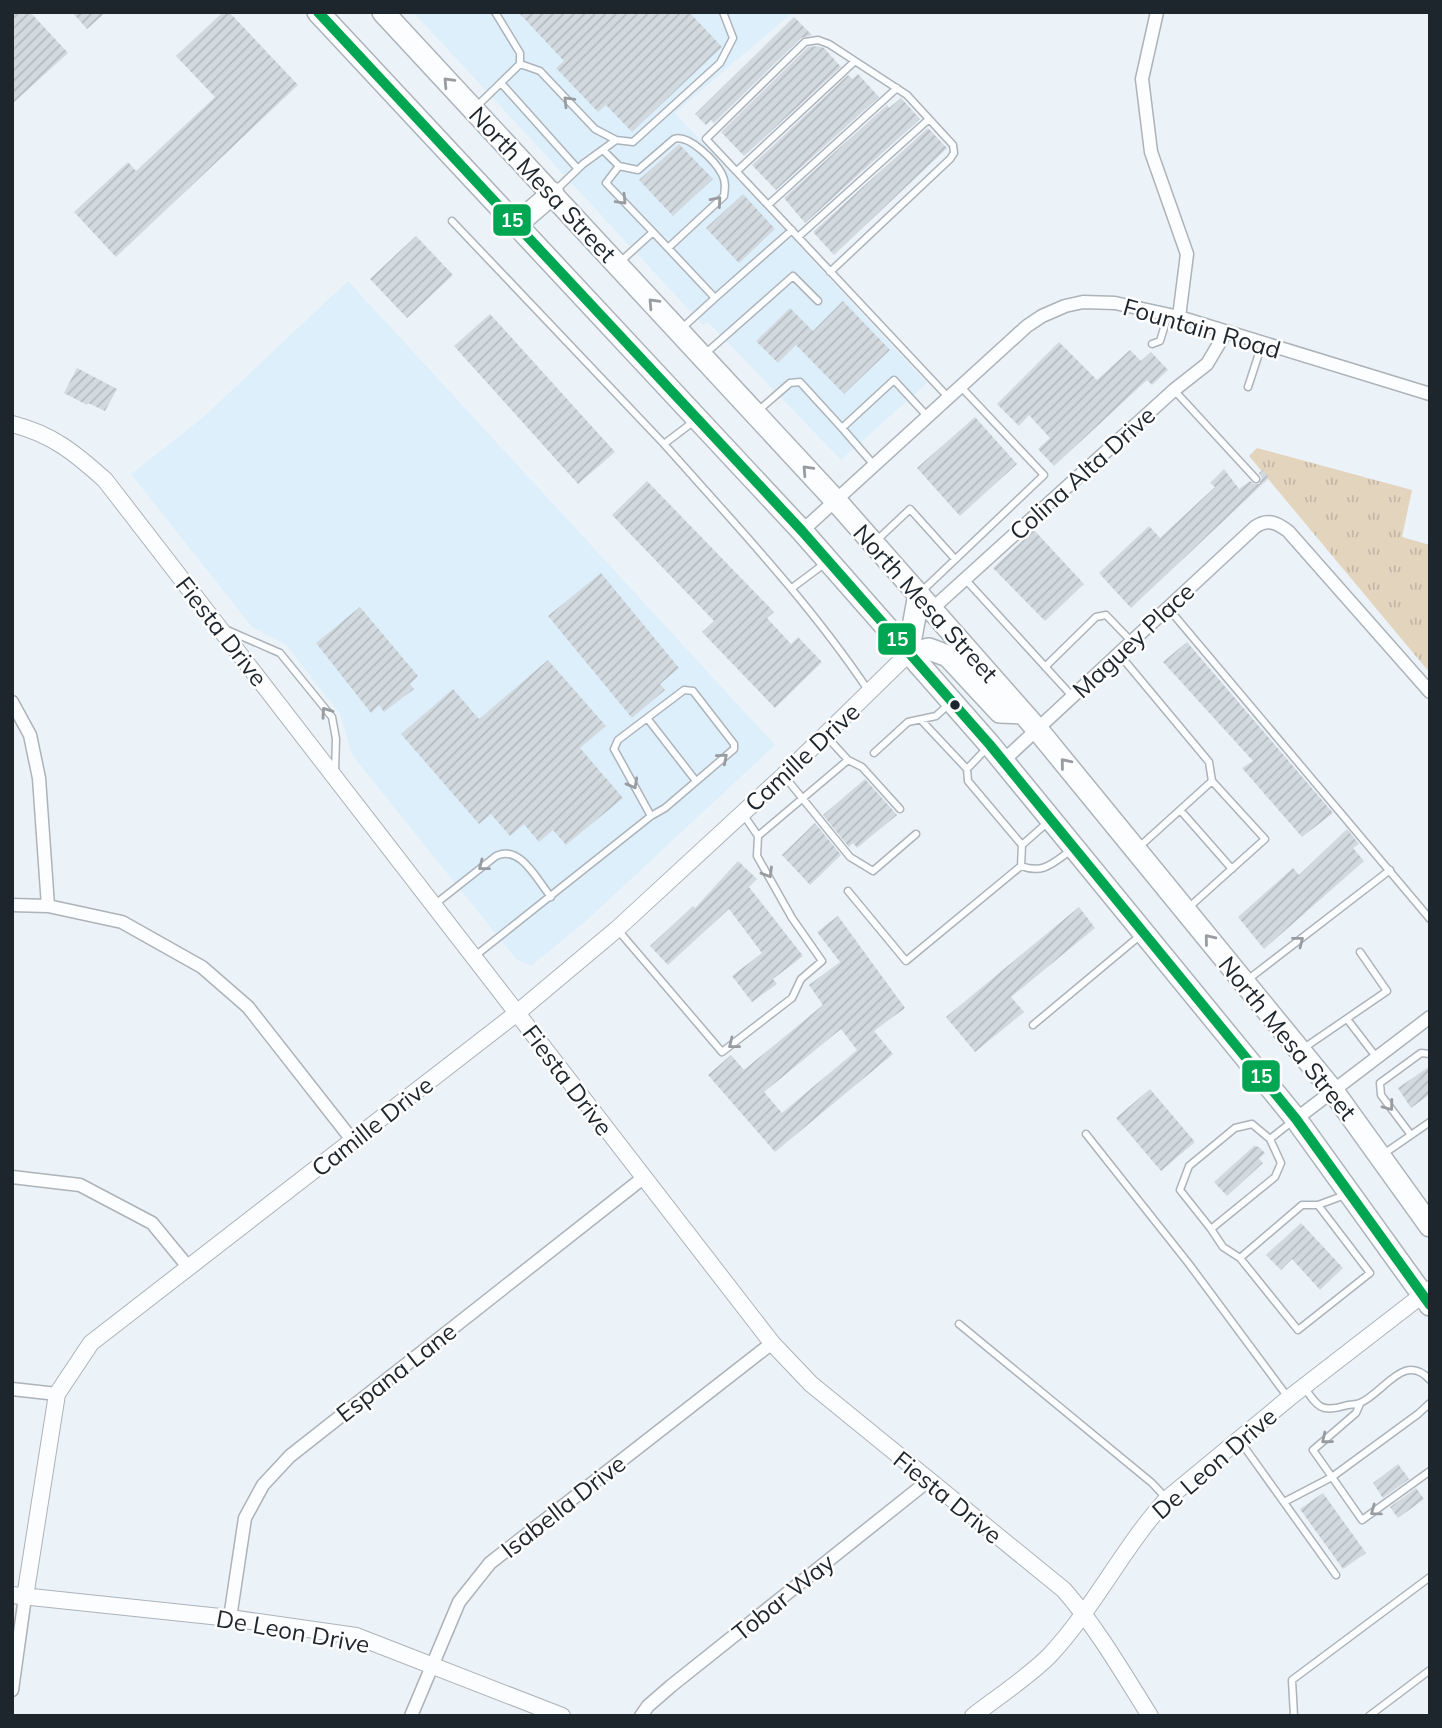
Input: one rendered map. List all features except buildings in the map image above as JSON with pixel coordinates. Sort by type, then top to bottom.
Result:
[{"type":"main road","name":"North Mesa Street","points":[[318,12],[802,531],[996,753],[1296,1119],[1427,1296]]},
{"type":"main road","name":"North Mesa Street","points":[[383,12],[703,356],[1030,721],[1333,1091],[1430,1226]]},
{"type":"main road","points":[[517,223],[552,193]]},
{"type":"main road","points":[[908,654],[925,601]]},
{"type":"main road","points":[[908,654],[929,649],[947,656],[1000,712],[1030,721]]},
{"type":"street","points":[[1157,12],[1142,79],[1151,152],[1187,254],[1174,316]]},
{"type":"street","name":"Fountain Road","points":[[802,531],[1027,327],[1042,316],[1065,306],[1101,301],[1174,316],[1430,394]]},
{"type":"street","name":"Colina Alta Drive","points":[[925,601],[965,579],[1174,390],[1207,364],[1226,332]]},
{"type":"street","name":"Fiesta Drive","points":[[12,424],[50,438],[75,453],[105,481],[772,1343],[811,1384],[1063,1590],[1084,1613],[1150,1716]]},
{"type":"street","name":"Maguey Place","points":[[996,753],[1030,721],[1072,696],[1255,527],[1266,522],[1277,523],[1288,531],[1430,692]]},
{"type":"street","name":"Camille Drive","points":[[12,1690],[19,1596],[57,1394],[91,1343],[517,1013],[617,929],[784,775],[908,654]]},
{"type":"street","points":[[12,702],[30,735],[39,778],[48,906]]},
{"type":"street","points":[[12,905],[48,906],[122,922],[202,967],[248,1007],[353,1141]]},
{"type":"street","points":[[1296,1119],[1430,1017]]},
{"type":"street","points":[[12,1177],[80,1185],[152,1223],[189,1268]]},
{"type":"street","name":"Espana Lane","points":[[230,1618],[246,1518],[263,1485],[281,1465],[643,1178]]},
{"type":"street","name":"De Leon Drive","points":[[973,1716],[1049,1657],[1167,1499],[1289,1398],[1427,1296]]},
{"type":"street","name":"Isabella Drive","points":[[411,1716],[459,1602],[490,1563],[772,1343]]},
{"type":"street","points":[[12,1388],[57,1394]]},
{"type":"street","name":"Tobar Way","points":[[641,1716],[648,1706],[671,1686],[928,1481]]},
{"type":"street","name":"De Leon Drive","points":[[19,1596],[230,1618],[356,1636],[562,1716]]},
{"type":"lane","points":[[474,110],[520,64],[520,53],[495,12]]},
{"type":"lane","points":[[520,64],[540,71],[595,129],[616,140],[633,142],[720,63],[733,38],[723,12]]},
{"type":"lane","points":[[830,272],[954,153],[953,145],[906,94],[829,44],[818,40],[805,42],[706,139],[737,171],[830,272],[949,398]]},
{"type":"lane","points":[[737,171],[855,61]]},
{"type":"lane","points":[[501,83],[578,169]]},
{"type":"lane","points":[[768,205],[897,88]]},
{"type":"lane","points":[[798,237],[929,119]]},
{"type":"lane","points":[[603,150],[619,166],[638,170],[681,136],[690,139],[721,171],[725,184],[724,196],[668,248]]},
{"type":"lane","points":[[552,193],[616,140]]},
{"type":"lane","points":[[619,166],[606,183],[715,298]]},
{"type":"lane","points":[[452,221],[664,444],[792,588],[845,655],[870,693]]},
{"type":"lane","points":[[679,331],[792,230]]},
{"type":"lane","points":[[618,264],[653,232]]},
{"type":"lane","points":[[703,356],[793,276],[818,301]]},
{"type":"lane","points":[[1152,344],[1160,341],[1174,316]]},
{"type":"lane","points":[[1248,387],[1262,344]]},
{"type":"lane","points":[[842,428],[894,380],[928,417]]},
{"type":"lane","points":[[755,414],[790,383],[800,382],[876,466]]},
{"type":"lane","points":[[925,601],[955,559],[1044,475],[961,387]]},
{"type":"lane","points":[[1174,390],[1256,479]]},
{"type":"lane","points":[[664,444],[698,419]]},
{"type":"lane","points":[[873,544],[910,509],[955,559]]},
{"type":"lane","points":[[792,588],[828,561]]},
{"type":"lane","points":[[965,579],[1072,696]]},
{"type":"lane","points":[[1168,608],[1430,919]]},
{"type":"lane","points":[[1045,667],[1096,617],[1106,615],[1132,642]]},
{"type":"lane","points":[[218,626],[280,653],[332,717],[336,739],[334,777]]},
{"type":"lane","points":[[1119,654],[1209,762],[1212,781],[1265,839],[1185,910]]},
{"type":"lane","points":[[474,957],[651,816],[665,808],[734,748],[734,744],[693,691],[684,690],[618,740],[614,749],[651,816]]},
{"type":"lane","points":[[874,753],[908,722],[936,716],[951,702]]},
{"type":"lane","points":[[647,718],[696,781]]},
{"type":"lane","points":[[848,891],[906,961],[1021,866],[1022,845],[968,781],[967,769],[921,720]]},
{"type":"lane","points":[[826,735],[848,760],[862,767],[900,809]]},
{"type":"lane","points":[[967,769],[996,753]]},
{"type":"lane","points":[[758,836],[848,760]]},
{"type":"lane","points":[[784,775],[850,857],[873,871],[916,834]]},
{"type":"lane","points":[[1136,850],[1212,781]]},
{"type":"lane","points":[[1181,811],[1232,869]]},
{"type":"lane","points":[[617,929],[722,1052],[792,998],[801,979],[822,961],[792,918],[757,856],[758,836],[742,813]]},
{"type":"lane","points":[[1022,845],[1051,820]]},
{"type":"lane","points":[[1021,866],[1034,871],[1053,864],[1074,847]]},
{"type":"lane","points":[[434,905],[504,852],[520,858],[551,897]]},
{"type":"lane","points":[[1245,982],[1390,870]]},
{"type":"lane","points":[[1033,1025],[1144,933]]},
{"type":"lane","points":[[1300,1051],[1387,991],[1360,952]]},
{"type":"lane","points":[[1347,1019],[1377,1058]]},
{"type":"lane","points":[[1411,1135],[1381,1095],[1380,1083],[1421,1052],[1430,1054]]},
{"type":"lane","points":[[1270,1139],[1296,1119]]},
{"type":"lane","points":[[1381,1156],[1430,1122]]},
{"type":"lane","points":[[1210,1229],[1275,1177],[1281,1163],[1270,1139],[1252,1124],[1235,1128],[1189,1166],[1180,1191],[1223,1247],[1241,1258],[1298,1330],[1370,1273],[1318,1205]]},
{"type":"lane","points":[[1086,1134],[1189,1264],[1289,1398]]},
{"type":"lane","points":[[1241,1258],[1302,1205],[1318,1205],[1349,1193]]},
{"type":"lane","points":[[959,1324],[1152,1483],[1167,1499]]},
{"type":"lane","points":[[1430,1380],[1422,1372],[1411,1369],[1400,1374],[1360,1404],[1350,1418],[1313,1450],[1362,1520],[1430,1471]]},
{"type":"lane","points":[[1304,1387],[1323,1409],[1360,1404]]},
{"type":"lane","points":[[1284,1502],[1332,1477],[1430,1403]]},
{"type":"lane","points":[[1238,1440],[1335,1575]]},
{"type":"lane","points":[[1294,1716],[1292,1680],[1430,1577]]},
{"type":"lane","points":[[1368,1716],[1430,1670]]},
{"type":"shaded area","points":[[413,12],[793,12],[675,113],[927,383],[841,460],[708,322],[703,325]]},
{"type":"shaded area","points":[[348,281],[775,745],[586,921],[531,966],[516,959],[352,755],[340,714],[286,645],[252,627],[131,474],[200,420]]},
{"type":"green space","points":[[1257,448],[1412,490],[1402,537],[1430,545],[1430,673],[1249,456]]},
{"type":"transit line","name":"15","points":[[318,12],[802,531],[990,745],[1296,1119],[1430,1305]]}]
